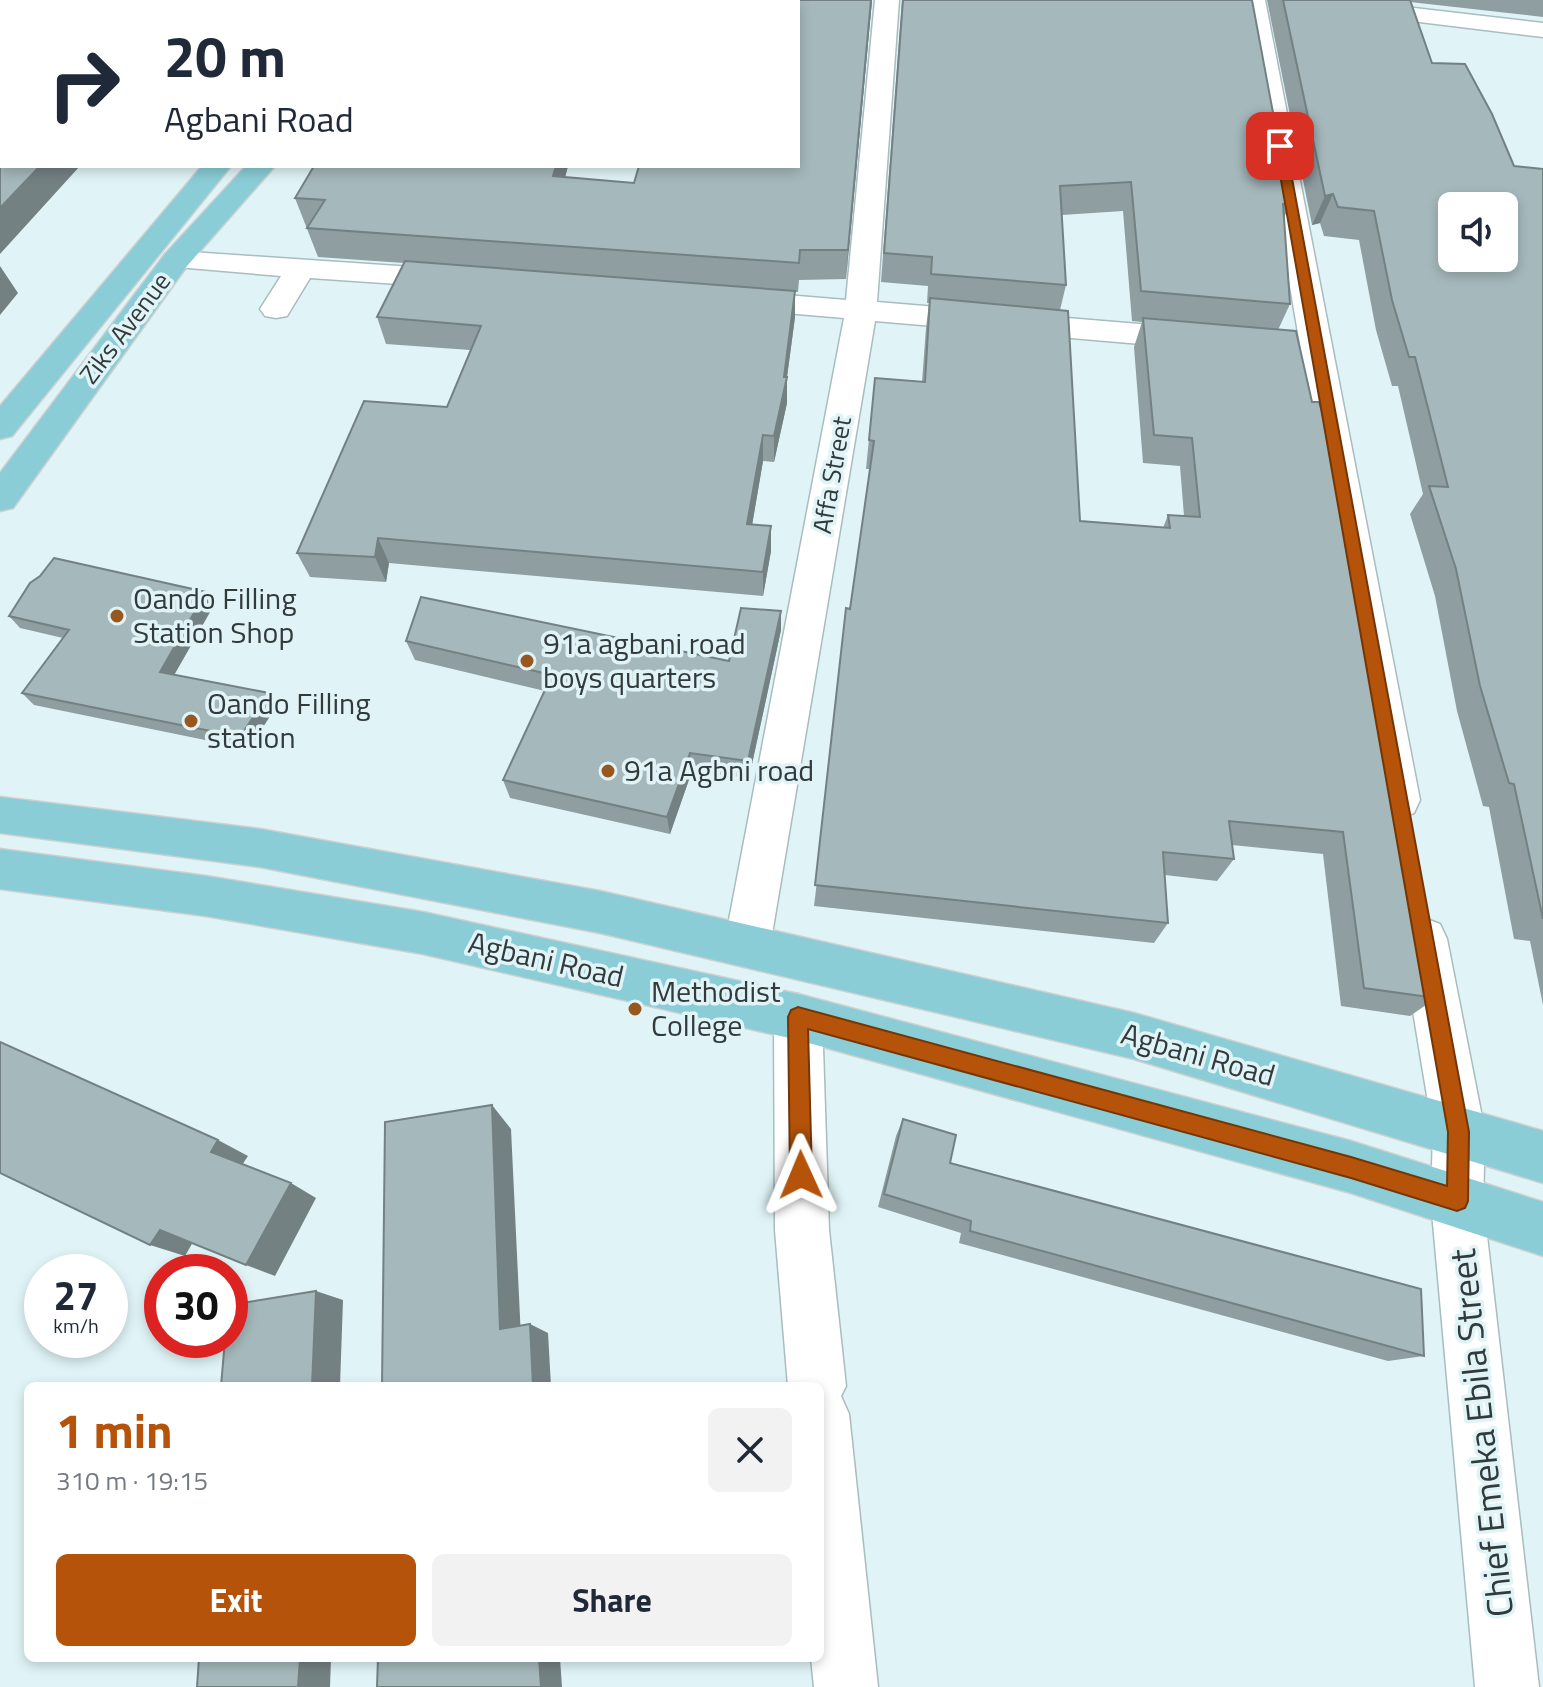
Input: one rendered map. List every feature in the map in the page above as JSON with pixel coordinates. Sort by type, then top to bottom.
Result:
[{"type":"main road","name":"Ziks Avenue","points":[[0,428],[215,168]]},
{"type":"main road","name":"Ziks Avenue","points":[[0,499],[176,260],[259,168]]},
{"type":"main road","name":"Agbani Road","points":[[0,815],[260,848],[600,912],[1134,1036],[1543,1157]]},
{"type":"main road","name":"Agbani Road","points":[[0,869],[206,896],[423,933],[798,1017],[1351,1167],[1543,1229]]},
{"type":"street","name":"Affa Street","points":[[747,946],[861,310],[887,0]]},
{"type":"street","points":[[1253,0],[1303,348],[1405,834]]},
{"type":"street","points":[[1330,5],[1543,30]]},
{"type":"street","points":[[176,260],[489,281]]},
{"type":"street","points":[[276,309],[302,267]]},
{"type":"street","points":[[706,298],[1224,341]]},
{"type":"street","name":"Chief Emeka Ebila Street","points":[[1419,913],[1459,1132],[1457,1201],[1507,1687]]},
{"type":"street","points":[[798,1017],[802,1230],[817,1382]]},
{"type":"street","points":[[824,1456],[846,1687]]},
{"type":"building","points":[[800,0],[871,0],[848,250],[800,250],[799,263],[307,228],[325,200],[295,198],[313,168],[555,168],[553,176],[634,183],[638,168],[800,168]]},
{"type":"building","points":[[903,0],[1252,0],[1290,204],[1283,204],[1290,304],[1141,291],[1131,182],[1060,186],[1066,285],[931,274],[932,257],[884,253]]},
{"type":"building","points":[[1283,0],[1410,0],[1432,63],[1465,64],[1492,114],[1514,166],[1543,169],[1543,919],[1514,784],[1509,783],[1480,686],[1456,569],[1429,486],[1448,487],[1415,357],[1409,357],[1392,300],[1374,211],[1338,207],[1333,194],[1325,196]]},
{"type":"building","points":[[0,168],[38,168],[0,208]]},
{"type":"building","points":[[405,261],[795,291],[784,377],[787,377],[774,436],[763,435],[747,524],[771,526],[763,572],[378,538],[375,557],[297,553],[364,401],[447,407],[481,326],[377,317]]},
{"type":"building","points":[[930,298],[1068,311],[1080,521],[1170,528],[1168,515],[1200,517],[1192,438],[1154,435],[1143,318],[1296,331],[1312,402],[1319,402],[1337,461],[1436,998],[1364,988],[1343,832],[1229,821],[1234,859],[1163,852],[1168,923],[815,885],[846,608],[850,609],[874,441],[869,440],[875,378],[925,382]]},
{"type":"building","points":[[54,558],[206,592],[160,672],[269,693],[240,737],[22,693],[69,630],[9,616],[30,583]]},
{"type":"building","points":[[421,597],[729,661],[741,608],[781,611],[748,761],[690,753],[667,817],[503,780],[552,675],[406,641]]},
{"type":"building","points":[[0,1042],[218,1140],[211,1152],[291,1183],[248,1261],[248,1254],[219,1254],[160,1230],[150,1245],[0,1173]]},
{"type":"building","points":[[492,1105],[500,1329],[530,1324],[533,1382],[382,1382],[385,1122]]},
{"type":"building","points":[[903,1119],[956,1135],[950,1163],[1421,1289],[1424,1356],[970,1231],[971,1221],[884,1194]]},
{"type":"building","points":[[316,1291],[312,1382],[221,1382],[223,1358],[248,1358],[248,1302]]},
{"type":"building","points":[[199,1662],[300,1662],[298,1687],[197,1687]]},
{"type":"building","points":[[378,1662],[539,1662],[541,1687],[377,1687]]},
{"type":"place","name":"Oando Filling Station Shop","points":[[117,616]]},
{"type":"place","name":"91a agbani road boys quarters","points":[[527,661]]},
{"type":"place","name":"Oando Filling station","points":[[191,721]]},
{"type":"place","name":"91a Agbni road","points":[[608,771]]},
{"type":"place","name":"Methodist College","points":[[635,1009]]},
{"type":"route","points":[[801,1175],[798,1017],[1351,1167],[1457,1201],[1459,1132],[1280,146]]}]
